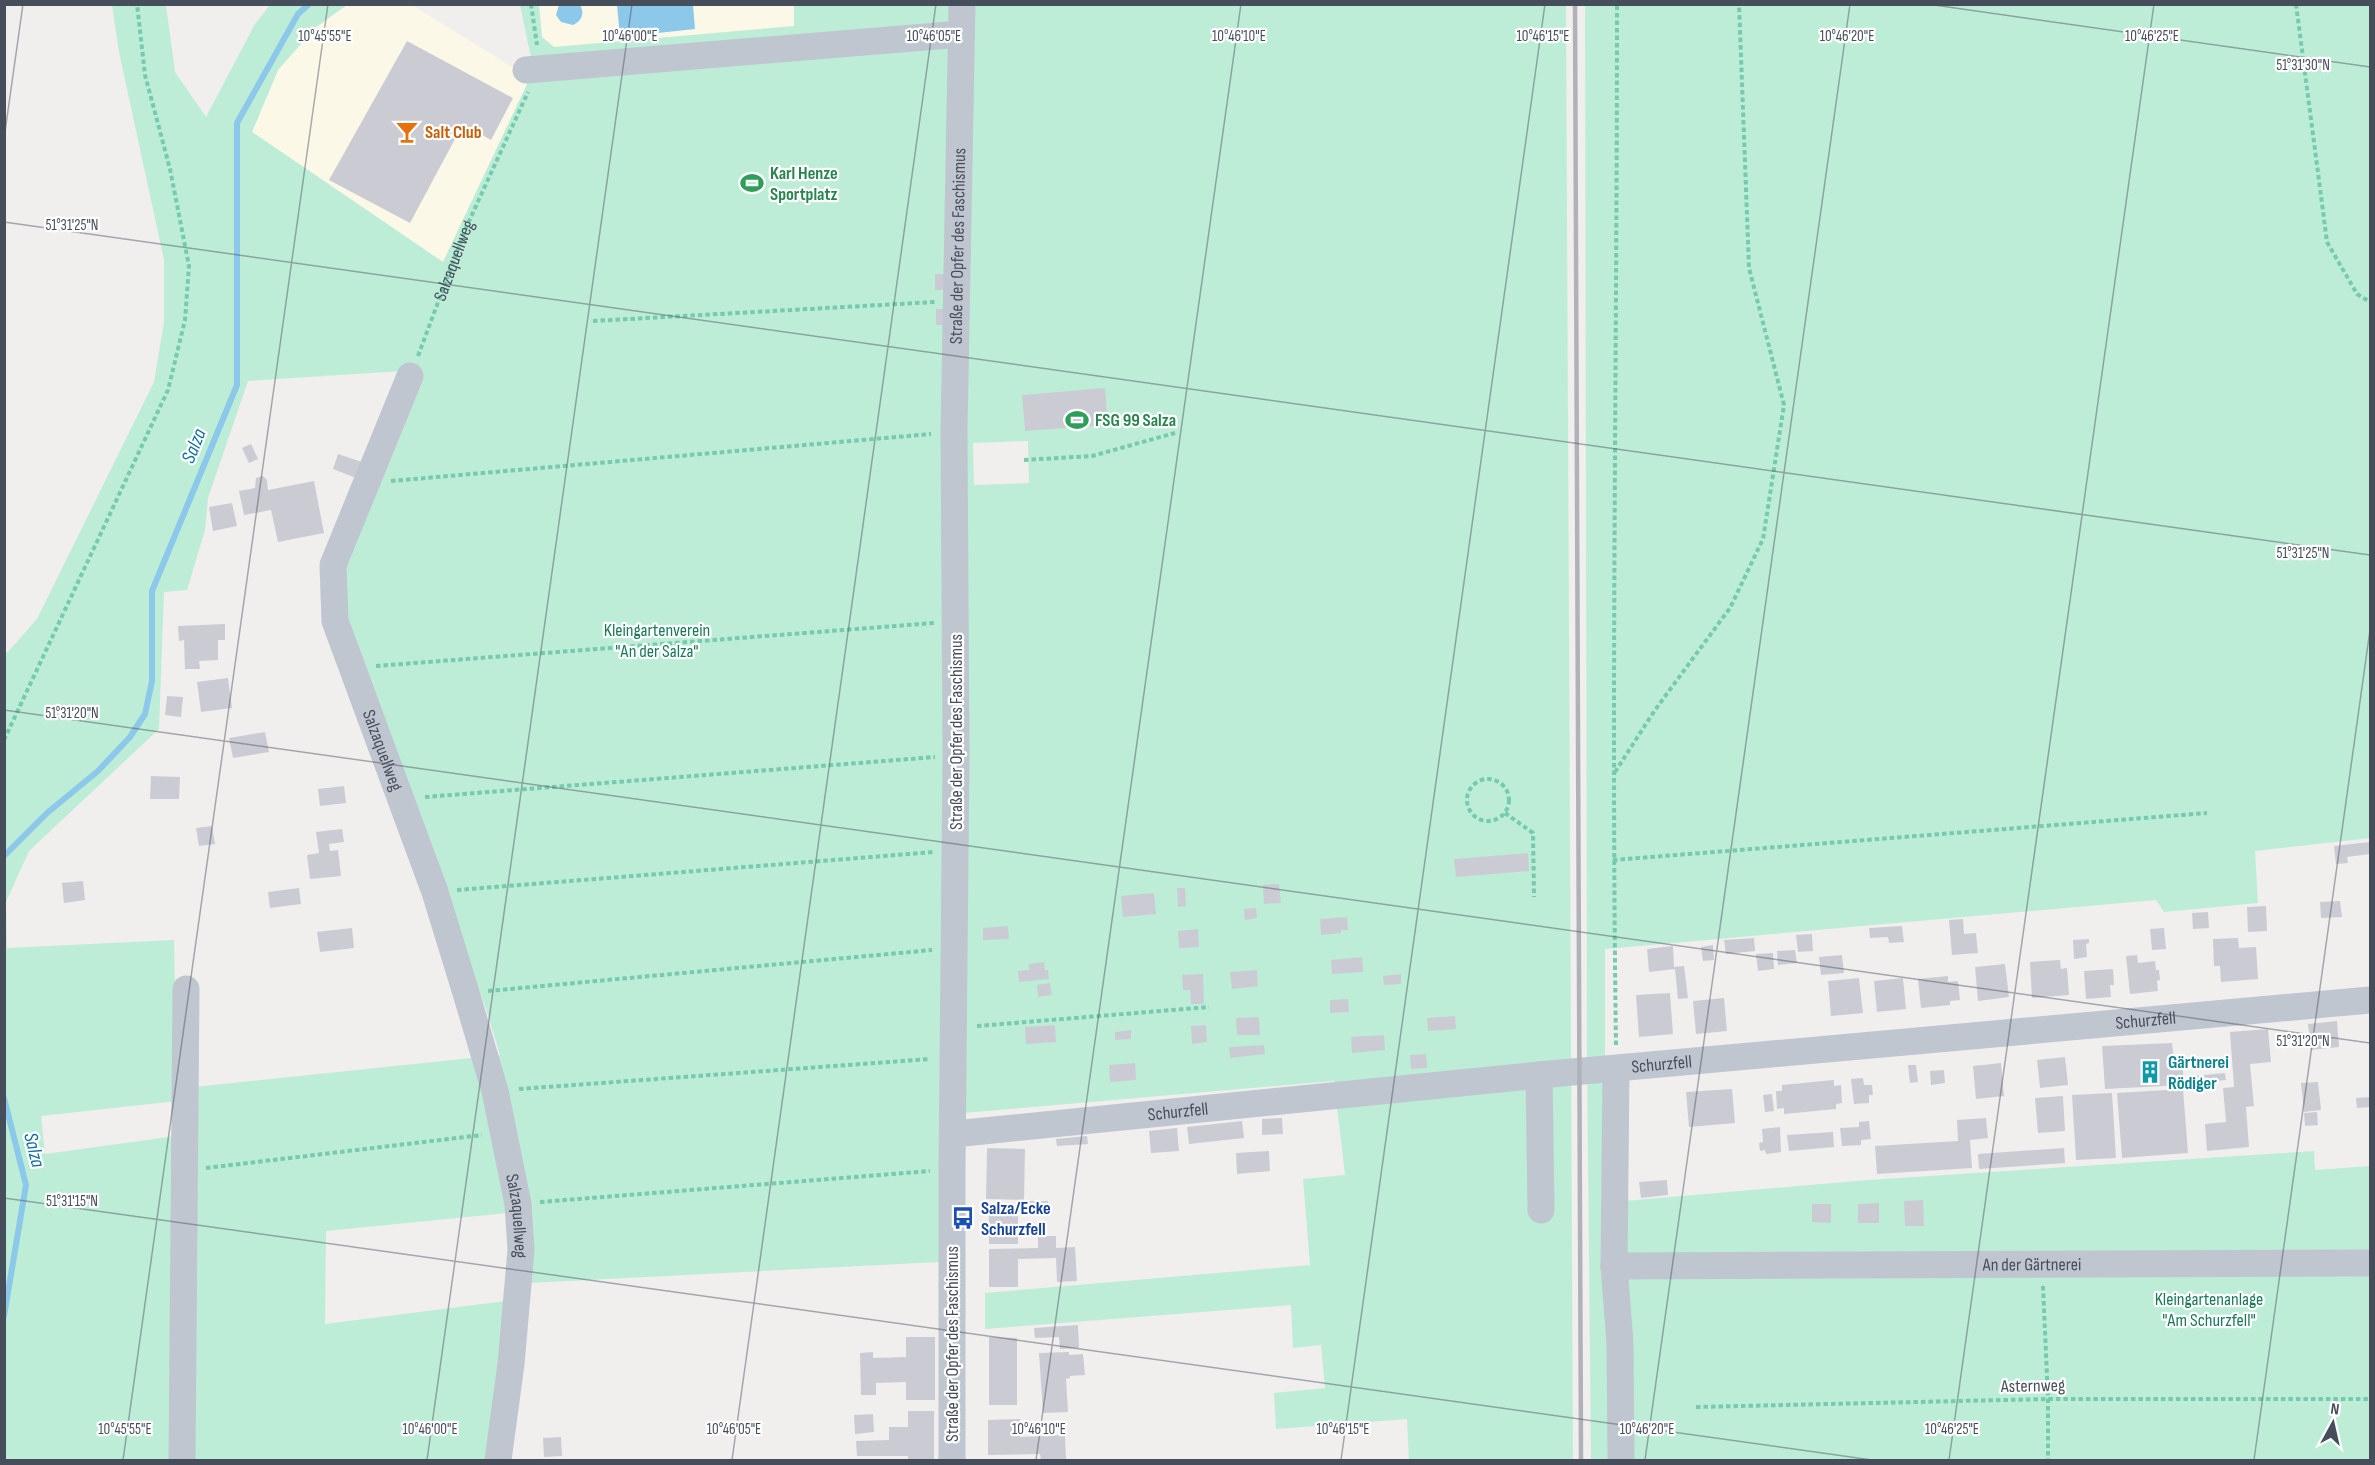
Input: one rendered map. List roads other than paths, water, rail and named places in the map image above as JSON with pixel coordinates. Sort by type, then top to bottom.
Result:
[{"type":"street","name":"Straße der Opfer des Faschismus","points":[[952,1461],[952,1170],[956,850],[954,432],[962,4]]},
{"type":"street","points":[[533,69],[961,34]]},
{"type":"street","name":"Salzaquellweg","points":[[410,376],[333,565],[335,621],[435,892],[495,1091],[518,1204],[521,1250],[511,1364],[498,1461]]},
{"type":"street","points":[[182,1461],[186,989]]},
{"type":"street","name":"Schurzfell","points":[[954,1134],[1539,1076],[2370,1000]]},
{"type":"street","points":[[1616,1070],[1614,1266],[1620,1343],[1621,1461]]},
{"type":"street","points":[[1539,1076],[1541,1210]]},
{"type":"street","name":"An der Gärtnerei","points":[[1614,1266],[2370,1263]]},
{"type":"water","points":[[559,5],[580,5],[582,14],[580,19],[573,25],[561,22],[556,15]]},
{"type":"water","points":[[617,5],[693,5],[695,29],[620,37]]},
{"type":"waterway","name":"Salza","points":[[4,856],[47,813],[98,771],[130,737],[145,714],[152,681],[152,591],[237,385],[237,123],[298,14],[309,4]]},
{"type":"waterway","name":"Salza","points":[[4,1098],[26,1185],[4,1316]]},
{"type":"railway","points":[[1575,4],[1581,1460]]},
{"type":"place","name":"Salt Club","points":[[407,132]]},
{"type":"place","name":"Karl Henze Sportplatz","points":[[752,183]]},
{"type":"place","name":"FSG 99 Salza","points":[[1077,420]]},
{"type":"place","name":"Gärtnerei Rödiger","points":[[2150,1072]]},
{"type":"place","name":"Salza/Ecke Schurzfell","points":[[963,1218]]},
{"type":"park label","name":"Kleingartenverein \"An der Salza\"","points":[[657,640]]},
{"type":"park label","name":"Kleingartenanlage \"Am Schurzfell\"","points":[[2209,1309]]}]
